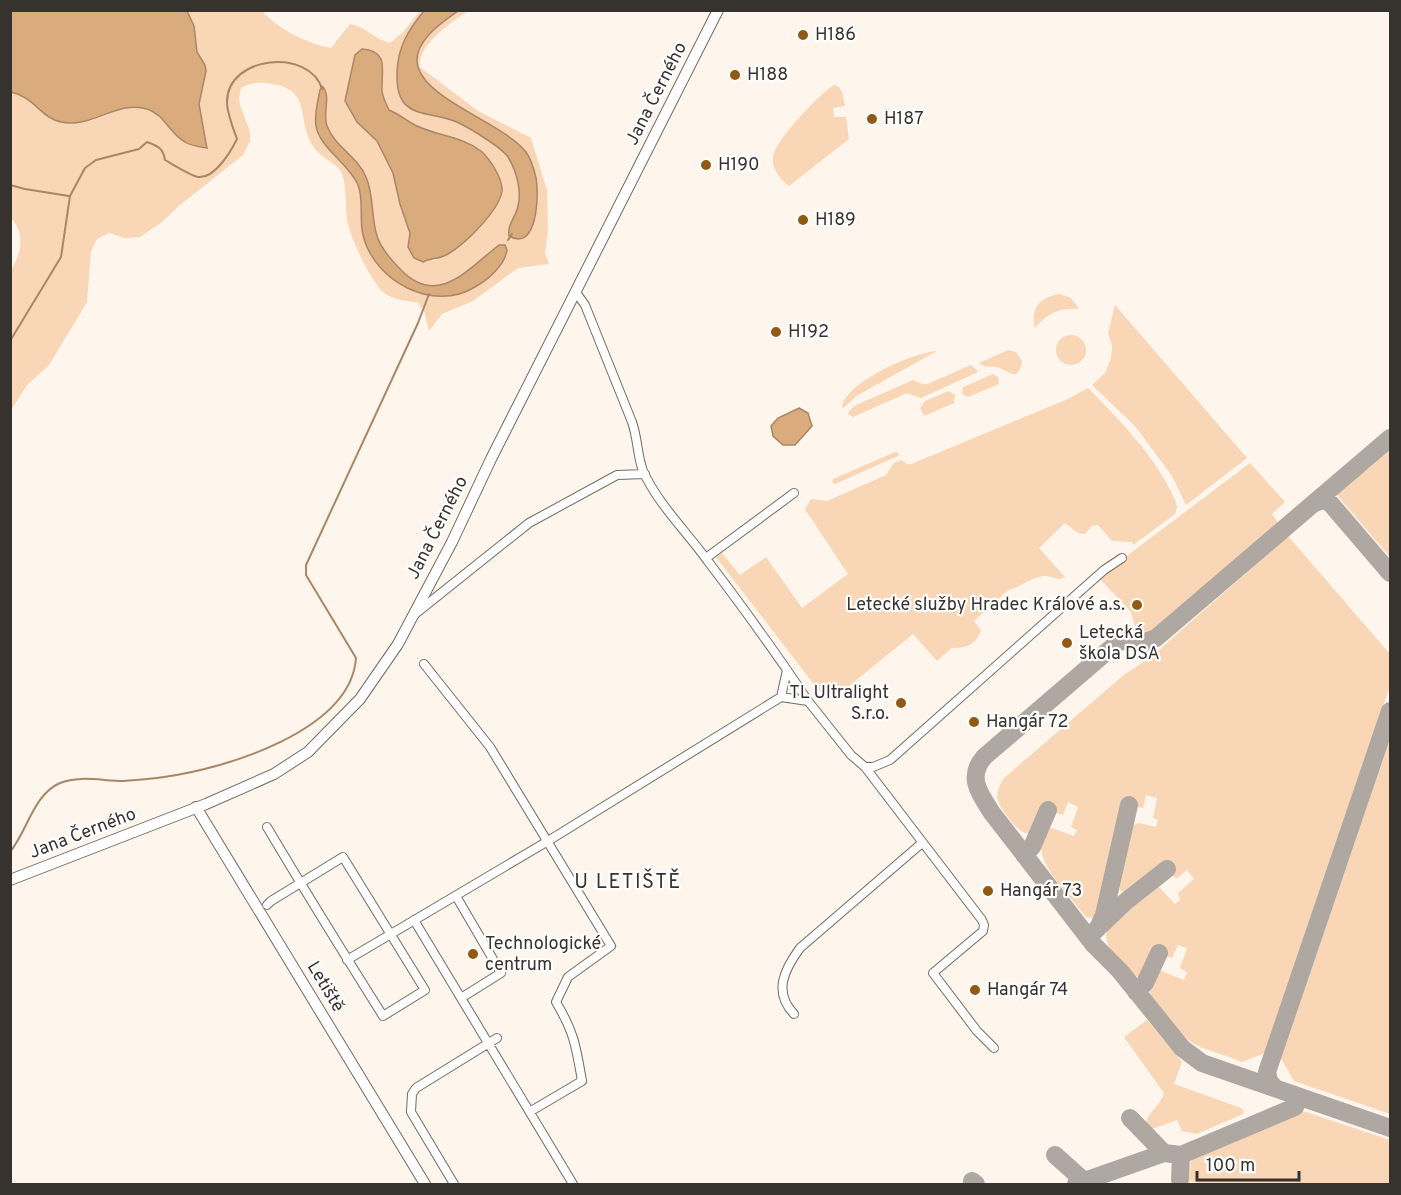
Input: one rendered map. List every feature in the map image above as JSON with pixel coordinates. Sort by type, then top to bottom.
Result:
[{"type":"street","name":"Jana Černého","points":[[10,880],[274,774],[308,752],[360,699],[386,663],[452,542],[575,291],[718,10]]},
{"type":"street","points":[[575,291],[585,305],[632,422],[637,438],[639,459],[645,474],[673,518],[706,558],[808,701],[851,755],[865,767],[984,925],[982,931],[933,973],[981,1035],[994,1048]]},
{"type":"street","points":[[412,616],[529,523],[618,476],[645,474]]},
{"type":"street","points":[[706,558],[794,493]]},
{"type":"street","points":[[865,767],[873,767],[890,760],[1104,570],[1122,558]]},
{"type":"street","points":[[424,664],[490,747],[611,946],[568,977],[556,1002],[573,1034],[582,1081],[531,1111]]},
{"type":"street","points":[[781,698],[787,670]]},
{"type":"street","points":[[347,960],[781,698],[808,701]]},
{"type":"street","name":"Letiště","points":[[196,807],[425,1185]]},
{"type":"street","points":[[267,827],[301,884],[347,960],[383,1016],[425,990],[343,857],[301,884],[267,904]]},
{"type":"street","points":[[794,1014],[786,1006],[782,993],[783,980],[794,956],[800,948],[922,843]]},
{"type":"street","points":[[456,896],[501,973],[461,998]]},
{"type":"street","points":[[414,920],[531,1111],[571,1181],[560,1185]]},
{"type":"street","points":[[454,1185],[411,1112],[412,1094],[416,1088],[497,1038]]},
{"type":"shaded area","points":[[11,10],[187,11],[194,26],[197,52],[206,71],[199,104],[207,148],[185,142],[158,115],[147,109],[125,108],[83,122],[61,122],[48,116],[26,98],[11,92]]},
{"type":"shaded area","points":[[187,11],[262,11],[276,24],[294,35],[331,48],[350,24],[390,43],[403,32],[420,11],[468,11],[445,28],[430,43],[424,51],[420,67],[478,111],[531,138],[547,190],[548,230],[545,253],[549,264],[518,268],[473,301],[442,314],[429,331],[423,307],[420,308],[419,303],[401,300],[384,293],[367,270],[349,228],[342,174],[313,146],[305,126],[299,99],[285,87],[256,83],[241,88],[239,99],[250,132],[250,141],[243,155],[162,222],[140,237],[125,238],[109,233],[97,239],[91,251],[87,302],[49,365],[27,385],[11,410],[11,271],[19,252],[20,239],[17,227],[11,220],[11,92],[27,99],[53,118],[70,123],[89,121],[125,108],[146,109],[156,115],[181,139],[207,148],[199,104],[206,71],[197,52],[196,37]],"holes":[[[362,49],[376,53],[382,60],[382,91],[389,110],[418,127],[458,138],[486,156],[501,181],[500,196],[481,227],[434,261],[429,259],[423,262],[408,247],[410,233],[393,173],[377,141],[345,101]]]},
{"type":"shaded area","points":[[424,11],[458,11],[429,34],[419,50],[418,67],[425,79],[436,91],[515,141],[531,161],[536,178],[537,196],[534,219],[526,236],[519,239],[509,236],[509,228],[518,206],[519,193],[514,168],[508,157],[485,138],[459,123],[416,111],[401,99],[397,72],[399,55],[409,32]]},
{"type":"shaded area","points":[[362,49],[377,54],[380,58],[383,69],[382,91],[389,110],[417,126],[473,146],[485,155],[498,175],[502,191],[495,208],[472,235],[445,256],[423,262],[414,258],[408,247],[410,233],[393,173],[377,141],[357,122],[345,101],[355,55]]},
{"type":"shaded area","points":[[834,85],[838,86],[842,92],[845,106],[833,108],[834,117],[846,117],[849,139],[789,186],[774,167],[774,153],[800,116]]},
{"type":"shaded area","points":[[322,86],[327,100],[327,126],[335,140],[358,164],[366,177],[377,236],[384,250],[401,270],[415,281],[428,285],[440,285],[465,273],[499,245],[505,245],[506,256],[490,276],[475,287],[459,294],[441,296],[424,294],[407,288],[392,279],[379,266],[369,252],[363,235],[358,185],[318,134],[316,108]]},
{"type":"shaded area","points":[[1060,294],[1071,298],[1079,309],[1054,312],[1044,318],[1035,328],[1034,315],[1038,305],[1047,298]]},
{"type":"shaded area","points":[[1115,305],[1247,458],[1186,505],[1172,476],[1135,426],[1092,385],[1105,373],[1111,358],[1112,346],[1108,333]]},
{"type":"shaded area","points":[[1071,335],[1077,336],[1085,344],[1085,356],[1077,364],[1071,365],[1065,364],[1057,356],[1056,350],[1057,344],[1065,336]]},
{"type":"shaded area","points":[[1008,350],[1016,352],[1022,361],[1021,368],[1016,374],[979,363]]},
{"type":"shaded area","points":[[937,351],[858,395],[842,407],[846,397],[855,388],[882,370],[913,357]]},
{"type":"shaded area","points":[[971,365],[978,371],[976,373],[921,398],[907,393],[853,417],[848,414],[856,405],[913,380],[925,385]]},
{"type":"shaded area","points":[[993,374],[998,377],[999,384],[968,397],[962,394],[963,387]]},
{"type":"shaded area","points":[[1088,388],[1136,440],[1158,468],[1175,500],[1177,507],[1175,514],[1133,545],[1132,542],[1112,541],[1098,525],[1092,526],[1085,534],[1078,533],[1065,523],[1039,548],[1065,577],[1060,579],[1041,577],[1008,590],[974,621],[981,630],[974,642],[952,648],[937,661],[913,634],[838,695],[830,698],[819,691],[716,557],[722,553],[740,575],[766,557],[802,608],[848,574],[805,509],[811,499],[827,501],[886,475],[894,463],[901,460],[909,465],[1068,399]]},
{"type":"shaded area","points":[[949,391],[955,395],[954,403],[924,416],[920,408],[925,401]]},
{"type":"shaded area","points":[[799,408],[808,413],[812,426],[795,445],[783,445],[773,436],[771,426],[778,418]]},
{"type":"shaded area","points":[[1390,448],[1390,557],[1337,495]]},
{"type":"shaded area","points":[[895,452],[899,453],[898,456],[835,484],[832,482],[833,479]]},
{"type":"shaded area","points":[[1250,463],[1285,502],[1272,514],[1278,523],[1153,632],[1141,633],[1135,627],[1131,612],[1101,580],[1103,574]]},
{"type":"shaded area","points":[[1288,536],[1390,654],[1390,686],[1265,1053],[1242,1062],[1191,1042],[1166,1020],[1154,1003],[1150,994],[1150,986],[1159,970],[1184,980],[1187,972],[1180,968],[1187,948],[1178,945],[1172,958],[1154,951],[1140,977],[1125,969],[1107,942],[1106,934],[1112,921],[1157,885],[1175,904],[1180,900],[1178,893],[1194,879],[1187,870],[1176,879],[1164,865],[1129,892],[1121,892],[1118,882],[1131,826],[1139,823],[1156,827],[1158,820],[1153,818],[1157,798],[1146,795],[1143,808],[1124,804],[1101,910],[1094,918],[1086,917],[1066,893],[1051,873],[1042,854],[1042,839],[1047,829],[1052,828],[1074,836],[1077,830],[1071,827],[1078,807],[1068,802],[1063,815],[1043,808],[1035,829],[1026,833],[1016,827],[1007,816],[997,795],[1004,778],[1125,674],[1151,657]]},
{"type":"shaded area","points":[[1390,739],[1390,1114],[1294,1081],[1281,1058]]},
{"type":"shaded area","points":[[1147,1020],[1182,1062],[1174,1084],[1241,1108],[1244,1111],[1243,1114],[1197,1134],[1182,1131],[1177,1120],[1149,1130],[1146,1127],[1148,1117],[1164,1093],[1124,1037]]},
{"type":"shaded area","points":[[1303,1111],[1390,1140],[1390,1184],[1204,1184],[1189,1181],[1191,1161],[1198,1154]]},
{"type":"waterway","points":[[10,341],[61,257],[70,196],[85,168],[96,160],[139,149],[147,142],[159,148],[165,160],[198,177],[204,176],[210,174],[222,163],[237,139],[227,102],[231,86],[240,74],[254,66],[270,62],[287,63],[302,67],[314,76],[322,89]]},
{"type":"waterway","points":[[10,185],[69,196]]},
{"type":"waterway","points":[[508,240],[512,234]]},
{"type":"waterway","points":[[10,852],[37,804],[43,796],[60,783],[83,779],[123,781],[189,773],[250,755],[281,742],[309,726],[332,706],[349,684],[356,658],[306,575],[306,565],[418,323],[429,294]]},
{"type":"taxiway","points":[[1390,438],[1156,638],[1144,642],[1118,642],[984,757],[976,771],[979,792],[992,813],[1094,945],[1120,971],[1182,1048],[1202,1063],[1390,1128]]},
{"type":"taxiway","points":[[1313,504],[1323,500],[1330,503],[1390,573]]},
{"type":"taxiway","points":[[1275,1088],[1269,1081],[1267,1072],[1390,711]]},
{"type":"taxiway","points":[[1088,937],[1098,928],[1104,915],[1129,805]]},
{"type":"taxiway","points":[[1024,855],[1032,847],[1048,810]]},
{"type":"taxiway","points":[[1101,925],[1125,902],[1167,869]]},
{"type":"taxiway","points":[[1136,992],[1145,983],[1159,953]]},
{"type":"taxiway","points":[[1076,1184],[1164,1153],[1181,1155],[1295,1107],[1298,1100],[1295,1095]]},
{"type":"taxiway","points":[[1130,1118],[1164,1153]]},
{"type":"taxiway","points":[[1055,1155],[1084,1181]]},
{"type":"taxiway","points":[[1180,1180],[1181,1155]]},
{"type":"taxiway","points":[[972,1181],[976,1184]]},
{"type":"place","name":"H186","points":[[803,35]]},
{"type":"place","name":"H188","points":[[735,75]]},
{"type":"place","name":"H187","points":[[872,119]]},
{"type":"place","name":"H190","points":[[706,165]]},
{"type":"place","name":"H189","points":[[803,220]]},
{"type":"place","name":"H192","points":[[776,332]]},
{"type":"place","name":"Letecké služby Hradec Králové a.s.","points":[[1137,605]]},
{"type":"place","name":"Letecká škola DSA","points":[[1067,643]]},
{"type":"place","name":"TL Ultralight S.r.o.","points":[[901,703]]},
{"type":"place","name":"Hangár 72","points":[[974,722]]},
{"type":"place","name":"Hangár 73","points":[[988,891]]},
{"type":"place","name":"Technologické centrum","points":[[473,954]]},
{"type":"place","name":"Hangár 74","points":[[975,990]]},
{"type":"district","name":"U LETIŠTĚ","points":[[628,883]]}]
